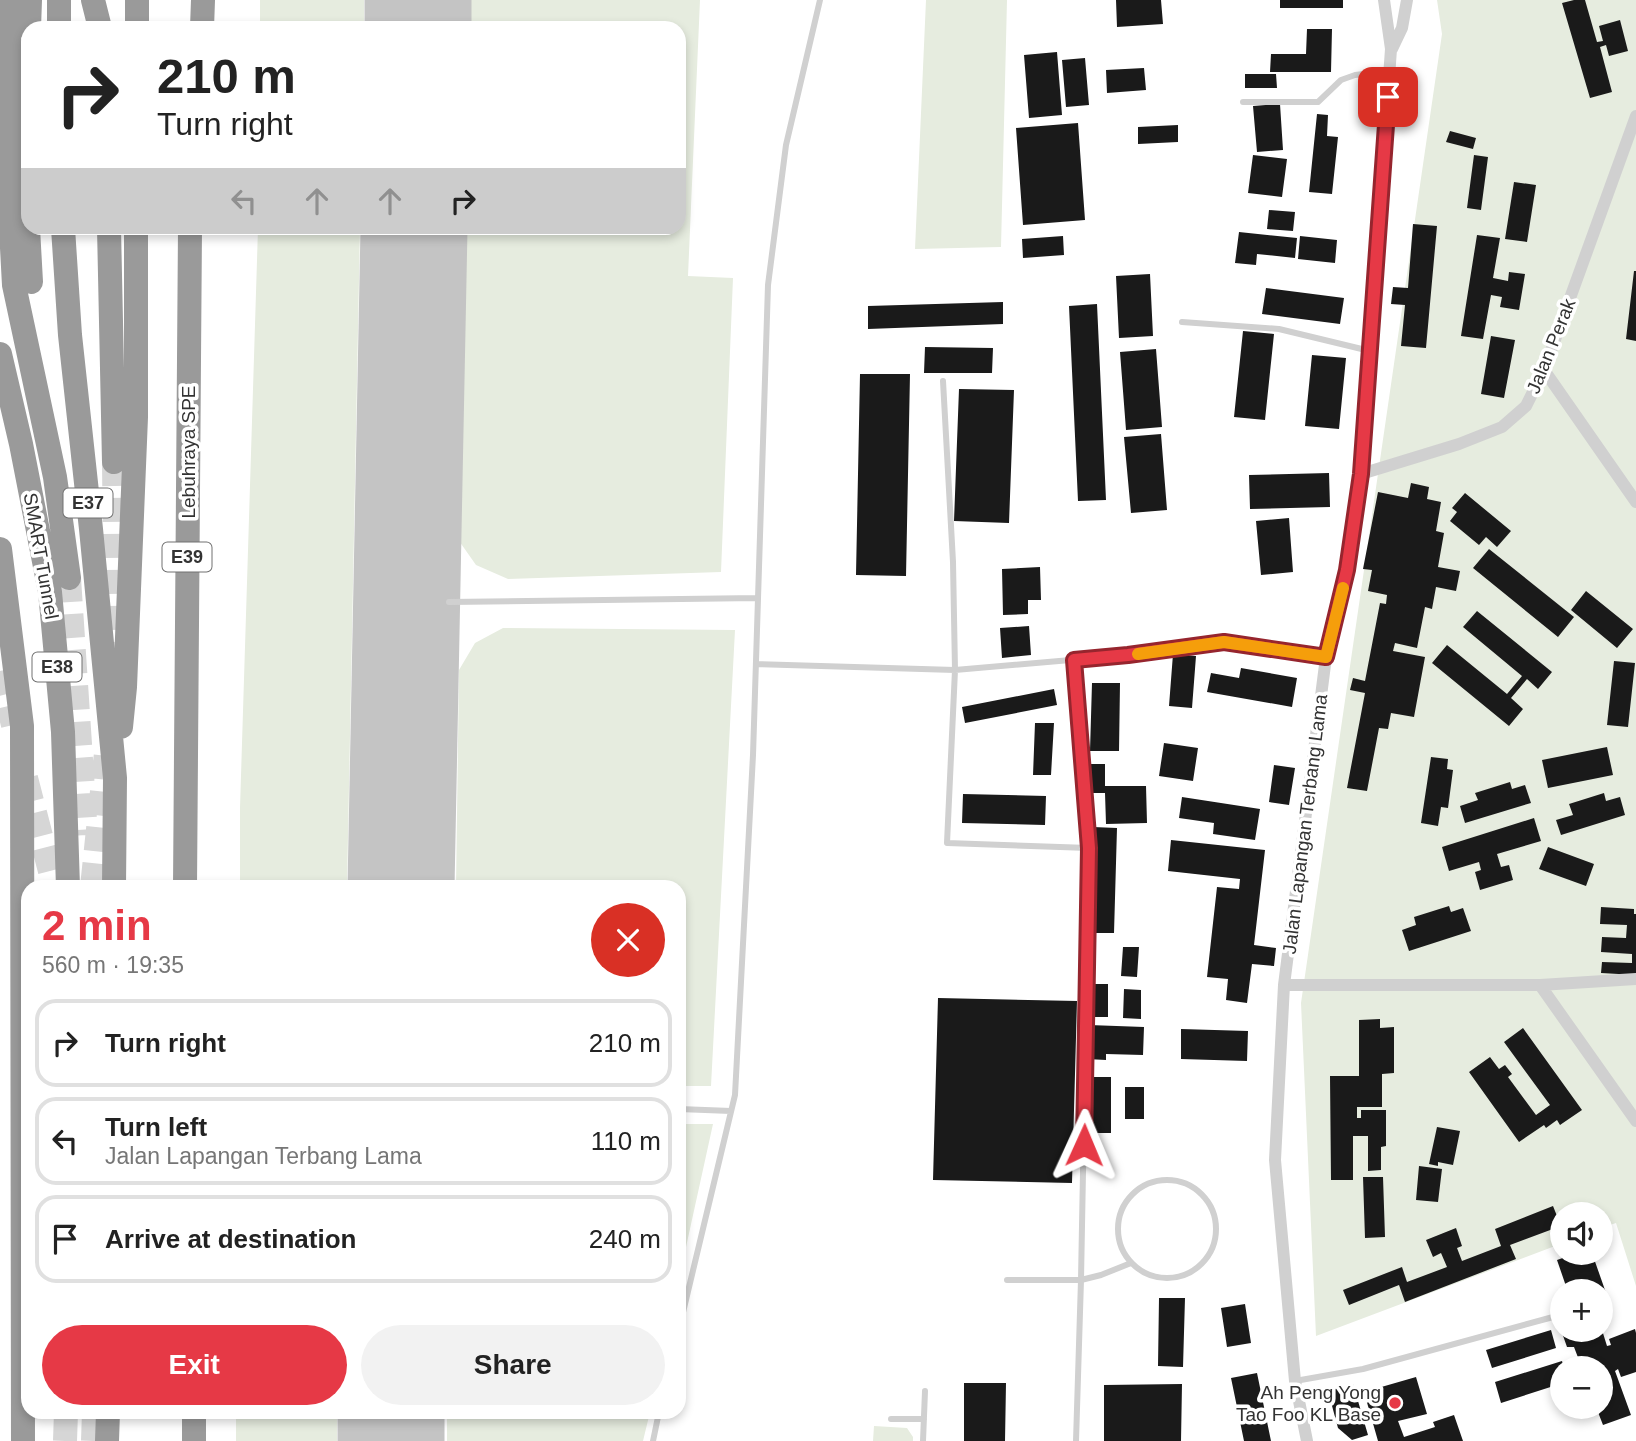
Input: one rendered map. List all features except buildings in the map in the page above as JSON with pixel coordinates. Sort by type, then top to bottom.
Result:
[{"type":"highway","name":"SMART Tunnel","points":[[9,0],[10,211],[15,285],[55,477],[69,578]]},
{"type":"highway","points":[[29,21],[30,0]]},
{"type":"highway","points":[[59,0],[59,21]]},
{"type":"highway","points":[[93,0],[98,21]]},
{"type":"highway","points":[[107,21],[109,0]]},
{"type":"highway","points":[[137,0],[137,21]]},
{"type":"highway","points":[[191,21],[192,0]]},
{"type":"highway","points":[[202,0],[202,21]]},
{"type":"highway","name":"SMART Tunnel","points":[[28,235],[35,380]]},
{"type":"highway","name":"E37","points":[[63,235],[70,335],[115,778],[114,880]]},
{"type":"highway","points":[[109,235],[114,462]]},
{"type":"highway","points":[[115,778],[125,687],[136,417],[136,235]]},
{"type":"highway","name":"Lebuhraya SPE","points":[[185,880],[190,235]]},
{"type":"highway","name":"Lebuhraya SPE","points":[[195,880],[200,235]]},
{"type":"highway","name":"SMART Tunnel","points":[[0,354],[50,592],[63,732],[57,880]]},
{"type":"highway","points":[[0,549],[22,726],[22,880]]},
{"type":"highway","points":[[23,1419],[23,1441]]},
{"type":"highway","points":[[107,1441],[108,1419]]},
{"type":"highway","points":[[182,1419],[183,1441]]},
{"type":"highway","points":[[194,1419],[194,1441]]},
{"type":"street","name":"Jalan Lapangan Terbang Lama","points":[[1307,1441],[1295,1381],[1275,1160],[1284,985],[1326,657],[1347,570],[1361,474],[1390,71],[1391,50],[1384,0]]},
{"type":"street","points":[[1391,50],[1402,28],[1408,0]]},
{"type":"street","name":"Jalan Perak","points":[[1361,474],[1459,444],[1502,427],[1526,406],[1544,370],[1636,116]]},
{"type":"street","points":[[1544,370],[1636,502]]},
{"type":"street","points":[[1284,985],[1540,985],[1636,979]]},
{"type":"street","points":[[1540,985],[1636,1121]]},
{"type":"lane","points":[[686,1300],[732,1111],[738,1065],[754,755],[768,285],[786,145],[820,0]]},
{"type":"lane","points":[[1242,102],[1318,102],[1341,80],[1355,75],[1390,71]]},
{"type":"lane","points":[[1182,322],[1279,328],[1370,351]]},
{"type":"lane","points":[[943,381],[953,562],[955,670],[947,843],[1089,848]]},
{"type":"lane","points":[[449,602],[758,598]]},
{"type":"lane","points":[[757,664],[955,670],[1128,655],[1224,642],[1326,657]]},
{"type":"lane","points":[[1074,660],[1089,848],[1076,1441]]},
{"type":"lane","points":[[686,1109],[732,1111]]},
{"type":"lane","points":[[1154,1181],[1182,1182],[1197,1190],[1212,1209],[1216,1222],[1212,1249],[1202,1263],[1188,1273],[1172,1278],[1155,1277],[1131,1263],[1120,1244],[1117,1230],[1120,1213],[1128,1199],[1140,1188],[1154,1181]]},
{"type":"lane","points":[[1007,1280],[1081,1280],[1131,1263]]},
{"type":"lane","points":[[1295,1381],[1363,1369],[1550,1318]]},
{"type":"lane","points":[[923,1441],[925,1391]]},
{"type":"lane","points":[[653,1441],[658,1419]]},
{"type":"lane","points":[[891,1419],[924,1419]]},
{"type":"shaded area","points":[[260,0],[364,0],[364,21],[260,21]]},
{"type":"shaded area","points":[[467,0],[700,0],[688,276],[733,278],[721,572],[508,579],[476,565],[457,538],[463,235],[686,235],[686,21],[467,21]]},
{"type":"shaded area","points":[[926,0],[1007,0],[1001,247],[915,249]]},
{"type":"shaded area","points":[[1437,0],[1636,0],[1636,1286],[1616,1223],[1613,1224],[1613,1202],[1550,1202],[1550,1248],[1316,1336],[1301,1003],[1442,34]]},
{"type":"shaded area","points":[[258,235],[360,235],[347,880],[240,880]]},
{"type":"shaded area","points":[[503,628],[735,630],[711,1086],[686,1086],[686,880],[456,880],[459,670],[475,643]]},
{"type":"shaded area","points":[[686,1124],[713,1124],[686,1247]]},
{"type":"shaded area","points":[[236,1419],[337,1419],[337,1441],[236,1441]]},
{"type":"shaded area","points":[[447,1419],[648,1419],[643,1441],[447,1441]]},
{"type":"shaded area","points":[[874,1426],[907,1428],[913,1441],[873,1441]]},
{"type":"runway","points":[[418,0],[418,21]]},
{"type":"runway","points":[[401,880],[414,235]]},
{"type":"runway","points":[[391,1419],[391,1441]]},
{"type":"tunnel","points":[[114,462],[116,651]]},
{"type":"tunnel","points":[[69,578],[86,835]]},
{"type":"tunnel","points":[[0,671],[13,725]]},
{"type":"tunnel","points":[[93,880],[106,753]]},
{"type":"tunnel","points":[[26,778],[51,875]]},
{"type":"tunnel","points":[[65,1441],[66,1419]]},
{"type":"tunnel","points":[[93,1441],[94,1419]]},
{"type":"slow traffic","points":[[1138,654],[1224,642],[1326,657],[1343,588]]},
{"type":"place","name":"Ah Peng Yong Tao Foo KL Base","points":[[1395,1403]]},
{"type":"route","points":[[1084,1145],[1089,848],[1074,660],[1224,642],[1326,657],[1347,570],[1361,474],[1388,97]]}]
